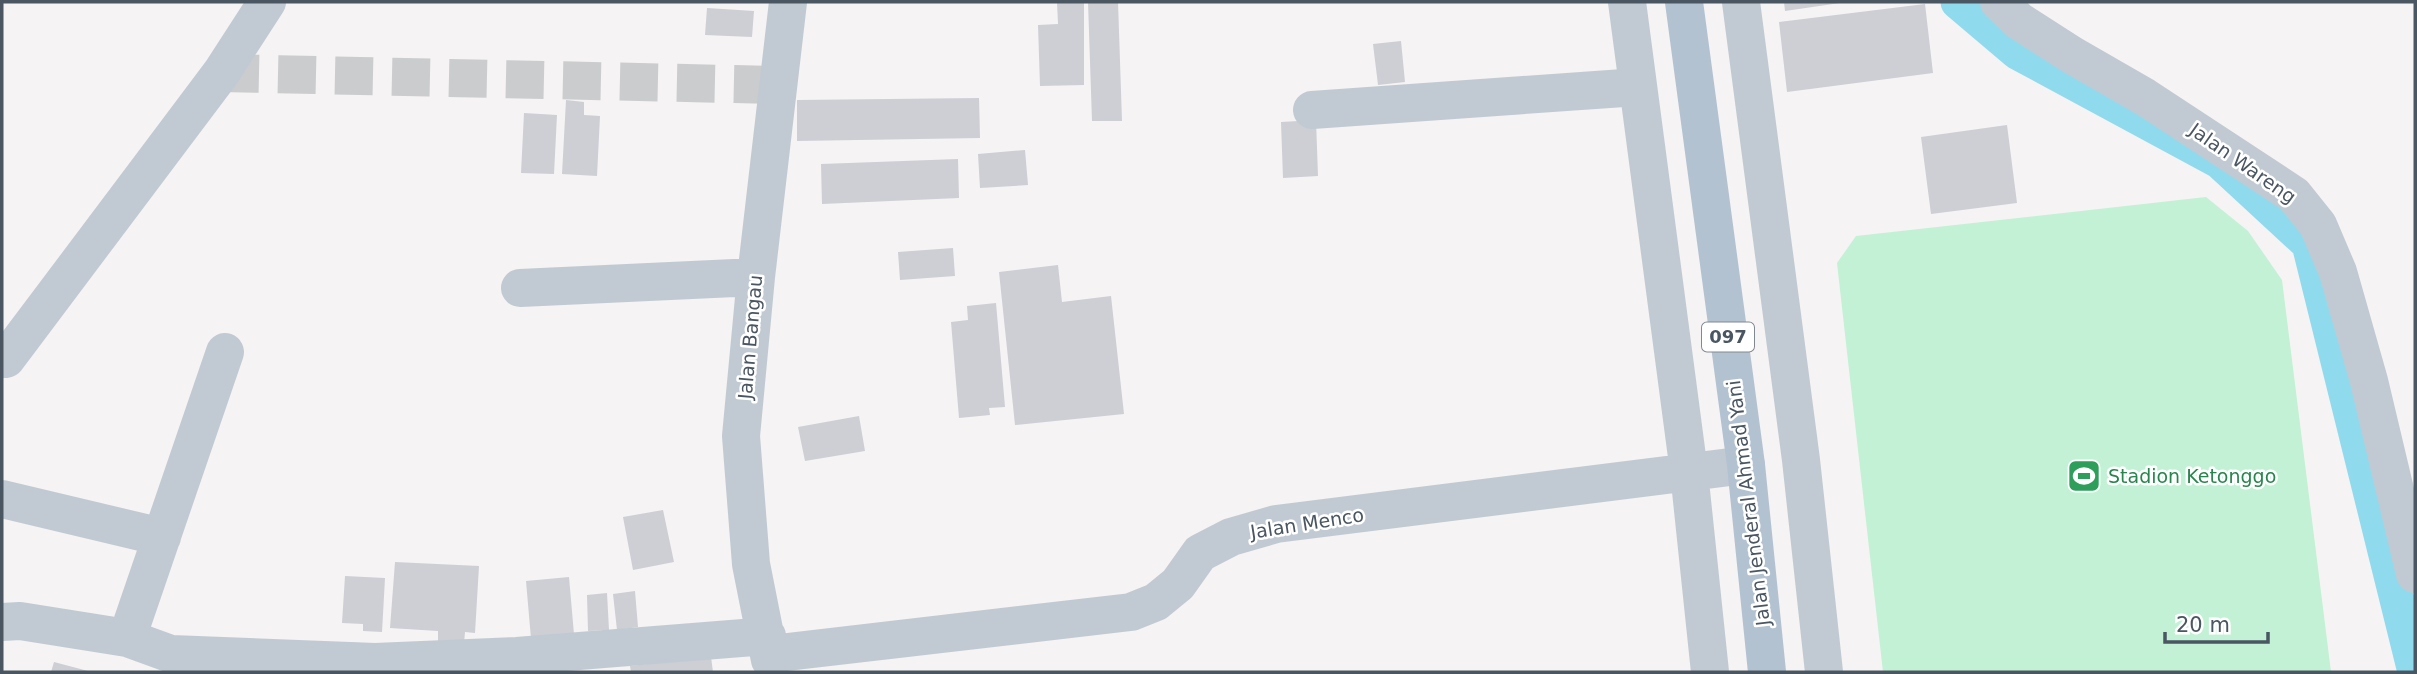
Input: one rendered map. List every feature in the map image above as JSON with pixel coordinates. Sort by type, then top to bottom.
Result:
[{"type":"main road","name":"Jalan Jenderal Ahmad Yani","points":[[1684,2],[1746,466],[1760,672]]},
{"type":"street","points":[[6,359],[221,73],[267,2]]},
{"type":"street","name":"Jalan Bangau","points":[[769,654],[751,564],[741,436],[756,277],[788,2]]},
{"type":"street","points":[[1627,2],[1689,472],[1710,672]]},
{"type":"street","points":[[1741,2],[1801,460],[1824,672]]},
{"type":"street","name":"Jalan Wareng","points":[[1999,2],[2029,28],[2168,112],[2294,195],[2318,225],[2338,272],[2369,381],[2415,574]]},
{"type":"street","points":[[1312,110],[1638,87]]},
{"type":"street","points":[[520,288],[756,277]]},
{"type":"street","points":[[128,638],[225,352]]},
{"type":"street","name":"Jalan Menco","points":[[2,622],[20,621],[128,638],[168,663],[769,654],[1132,612],[1156,602],[1178,584],[1200,553],[1231,537],[1276,524],[1746,466]]},
{"type":"street","points":[[2,499],[162,537]]},
{"type":"green space","name":"Stadion Ketonggo","points":[[2206,197],[2248,231],[2282,280],[2331,672],[1883,672],[1837,263],[1856,236]]},
{"type":"building","points":[[1057,2],[1084,2],[1084,85],[1040,86],[1038,25],[1058,24]]},
{"type":"building","points":[[1088,2],[1118,2],[1122,121],[1092,121]]},
{"type":"building","points":[[1784,2],[1840,2],[1840,3],[1785,11]]},
{"type":"building","points":[[1925,4],[1933,73],[1787,92],[1779,22]]},
{"type":"building","points":[[707,8],[754,11],[752,37],[705,35]]},
{"type":"building","points":[[1401,41],[1405,82],[1378,85],[1373,44]]},
{"type":"building","points":[[979,98],[980,138],[797,141],[797,100]]},
{"type":"building","points":[[566,100],[584,102],[584,115],[600,116],[597,176],[562,174]]},
{"type":"building","points":[[524,113],[557,115],[554,174],[521,173]]},
{"type":"building","points":[[1316,120],[1318,176],[1283,178],[1281,122]]},
{"type":"building","points":[[2007,125],[2017,203],[1931,214],[1921,137]]},
{"type":"building","points":[[1025,150],[1028,185],[980,188],[978,154]]},
{"type":"building","points":[[958,159],[959,198],[822,204],[821,164]]},
{"type":"building","points":[[953,248],[955,276],[900,280],[898,252]]},
{"type":"building","points":[[1058,265],[1062,302],[1111,296],[1124,414],[1015,425],[999,272]]},
{"type":"building","points":[[996,303],[1005,407],[989,408],[990,415],[959,418],[951,322],[968,320],[967,306]]},
{"type":"building","points":[[859,416],[865,451],[805,461],[798,427]]},
{"type":"building","points":[[663,510],[674,562],[633,570],[623,517]]},
{"type":"building","points":[[395,562],[479,566],[475,633],[465,632],[464,644],[438,643],[438,631],[390,628]]},
{"type":"building","points":[[345,576],[385,578],[382,632],[363,631],[363,624],[342,623]]},
{"type":"building","points":[[569,577],[575,646],[532,650],[526,581]]},
{"type":"building","points":[[635,591],[638,627],[617,630],[613,594]]},
{"type":"building","points":[[607,593],[609,630],[588,631],[587,595]]},
{"type":"building","points":[[711,657],[713,672],[631,672],[630,666]]},
{"type":"building","points":[[54,662],[88,671],[88,672],[51,672]]},
{"type":"waterway","points":[[1958,2],[2017,52],[2219,161],[2309,244],[2415,672]]},
{"type":"tunnel","points":[[221,73],[778,85]]},
{"type":"place","name":"Stadion Ketonggo","points":[[2084,476]]}]
